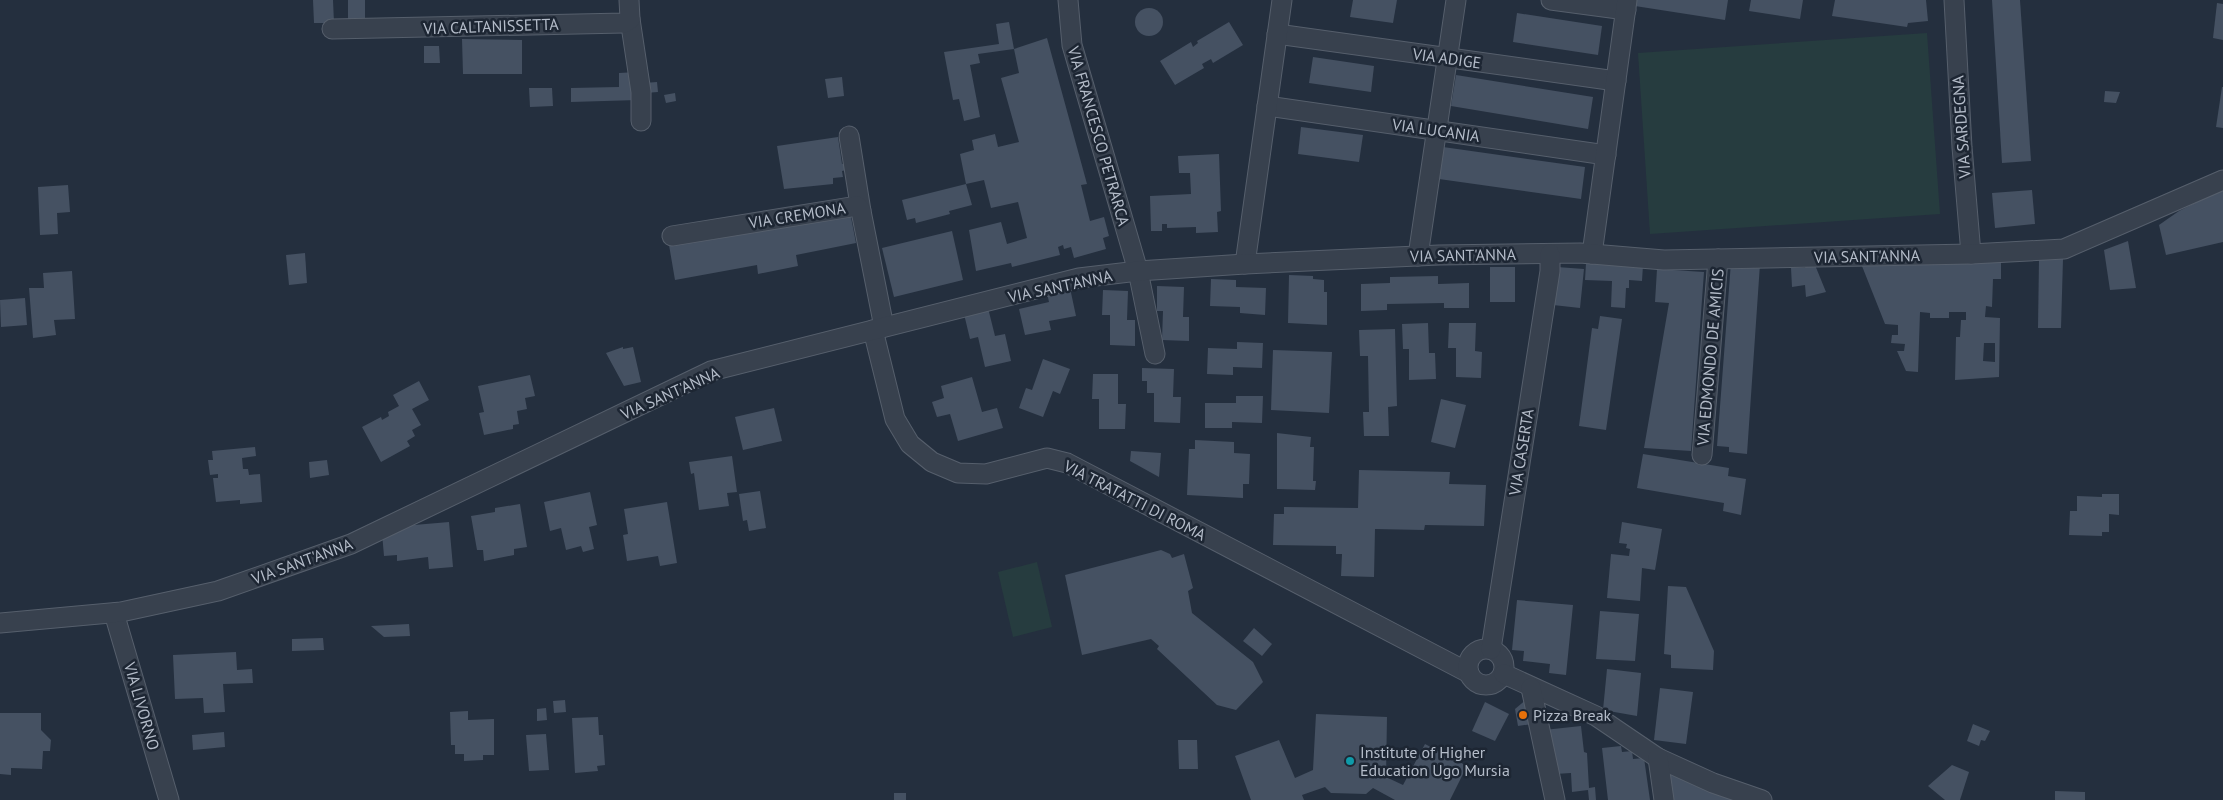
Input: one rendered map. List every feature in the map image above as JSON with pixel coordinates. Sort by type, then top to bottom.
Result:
[{"type":"street","name":"VIA FRANCESCO PETRARCA","points":[[1068,0],[1072,45],[1138,271],[1154,354]]},
{"type":"street","points":[[1245,264],[1282,0]]},
{"type":"street","points":[[1418,256],[1456,0]]},
{"type":"street","points":[[1551,0],[1626,5],[1592,254]]},
{"type":"street","name":"VIA SARDEGNA","points":[[1954,0],[1962,147],[1971,254]]},
{"type":"street","points":[[630,9],[641,92],[641,122]]},
{"type":"street","name":"VIA CALTANISSETTA","points":[[332,29],[624,23],[630,9]]},
{"type":"street","name":"VIA ADIGE","points":[[1277,34],[1616,81]]},
{"type":"street","name":"VIA LUCANIA","points":[[1267,106],[1606,155]]},
{"type":"street","points":[[849,136],[861,211]]},
{"type":"street","name":"VIA SANT'ANNA","points":[[0,623],[114,613],[218,591],[346,546],[712,371],[1079,278],[1138,271],[1245,264],[1418,256],[1592,254],[1664,260],[1971,254],[2064,248],[2223,180]]},
{"type":"street","name":"VIA CREMONA","points":[[672,236],[857,206],[861,211],[879,329]]},
{"type":"street","name":"VIA CASERTA","points":[[1491,649],[1550,254]]},
{"type":"street","name":"VIA EDMONDO DE AMICIS","points":[[1702,455],[1718,259]]},
{"type":"street","name":"VIA TRATATTI DI ROMA","points":[[879,329],[895,419],[910,444],[932,462],[958,473],[986,474],[1047,458],[1068,463],[1464,670]]},
{"type":"street","name":"VIA LIVORNO","points":[[114,613],[169,800]]},
{"type":"street","points":[[1491,649],[1501,656],[1505,668],[1504,674],[1496,683],[1486,686],[1475,682],[1464,670],[1471,656],[1480,650],[1491,649]]},
{"type":"street","points":[[1504,674],[1596,716],[1658,758],[1713,783],[1762,800]]},
{"type":"street","points":[[1532,688],[1555,800]]},
{"type":"street","points":[[1658,758],[1664,800]]},
{"type":"green space","points":[[1927,33],[1940,214],[1650,234],[1638,53]]},
{"type":"green space","points":[[1037,562],[1052,627],[1013,637],[998,572]]},
{"type":"building","points":[[313,0],[333,0],[334,23],[314,23]]},
{"type":"building","points":[[348,0],[365,0],[365,21],[348,22]]},
{"type":"building","points":[[1353,0],[1397,0],[1393,23],[1350,17]]},
{"type":"building","points":[[1636,0],[1728,0],[1725,20],[1635,6]]},
{"type":"building","points":[[1751,0],[1803,0],[1800,19],[1749,11]]},
{"type":"building","points":[[1835,0],[1926,0],[1928,21],[1908,23],[1907,27],[1832,16]]},
{"type":"building","points":[[1992,0],[2020,0],[2031,161],[2002,163]]},
{"type":"building","points":[[2217,3],[2223,4],[2223,40],[2213,38]]},
{"type":"building","points":[[1149,8],[1159,12],[1163,22],[1159,32],[1149,36],[1139,32],[1135,22],[1139,12]]},
{"type":"building","points":[[1517,13],[1602,26],[1598,55],[1513,42]]},
{"type":"building","points":[[1009,22],[1014,49],[978,54],[980,63],[970,65],[980,117],[964,121],[959,99],[953,100],[944,52],[999,44],[996,24]]},
{"type":"building","points":[[1229,22],[1243,45],[1213,63],[1211,59],[1202,64],[1204,68],[1175,85],[1160,61],[1191,42],[1193,47],[1198,43],[1197,41]]},
{"type":"building","points":[[1047,38],[1087,184],[1081,185],[1090,221],[1104,217],[1109,236],[1103,238],[1106,249],[1074,258],[1071,247],[1064,249],[1063,245],[1058,247],[1060,255],[1012,267],[1011,263],[976,271],[969,230],[1001,222],[1007,244],[1027,238],[1018,202],[991,208],[984,180],[966,184],[960,154],[974,150],[972,140],[995,134],[998,147],[1019,142],[1001,78],[1019,73],[1014,49]]},
{"type":"building","points":[[462,39],[522,40],[522,74],[463,74]]},
{"type":"building","points":[[424,46],[439,46],[440,63],[424,63]]},
{"type":"building","points":[[1313,57],[1374,66],[1371,92],[1309,83]]},
{"type":"building","points":[[637,72],[638,100],[571,102],[571,88],[619,87],[619,73]]},
{"type":"building","points":[[1456,75],[1593,97],[1588,129],[1451,106]]},
{"type":"building","points":[[842,77],[844,96],[828,98],[825,79]]},
{"type":"building","points":[[657,82],[658,92],[645,93],[644,83]]},
{"type":"building","points":[[2223,87],[2223,128],[2216,127]]},
{"type":"building","points":[[529,88],[552,88],[553,106],[530,107]]},
{"type":"building","points":[[2105,91],[2120,92],[2116,103],[2104,102]]},
{"type":"building","points":[[675,93],[676,101],[666,103],[664,95]]},
{"type":"building","points":[[1301,127],[1363,135],[1359,162],[1298,154]]},
{"type":"building","points":[[838,137],[842,164],[846,163],[847,170],[842,171],[843,177],[833,178],[833,184],[784,189],[777,146]]},
{"type":"building","points":[[1443,147],[1585,167],[1581,199],[1439,179]]},
{"type":"building","points":[[1219,154],[1221,211],[1217,212],[1218,232],[1196,233],[1196,227],[1167,228],[1167,224],[1162,224],[1162,231],[1151,231],[1150,196],[1191,194],[1190,173],[1179,173],[1178,156]]},
{"type":"building","points":[[966,184],[972,205],[949,211],[950,214],[916,223],[915,218],[907,220],[902,200]]},
{"type":"building","points":[[68,185],[70,212],[57,213],[58,234],[40,235],[38,187]]},
{"type":"building","points":[[2223,189],[2223,242],[2166,255],[2159,225],[2179,211]]},
{"type":"building","points":[[2032,190],[2035,224],[1995,228],[1992,193]]},
{"type":"building","points":[[850,212],[856,243],[796,255],[798,266],[758,274],[757,265],[675,280],[669,245]]},
{"type":"building","points":[[952,231],[963,280],[894,297],[882,248]]},
{"type":"building","points":[[2128,241],[2136,288],[2110,290],[2104,250]]},
{"type":"building","points":[[305,253],[307,283],[289,285],[286,255]]},
{"type":"building","points":[[2039,259],[2063,259],[2061,328],[2038,328]]},
{"type":"building","points":[[2001,260],[2001,279],[1993,279],[1992,307],[1986,306],[1985,317],[2000,318],[1999,377],[1955,380],[1956,337],[1960,337],[1961,320],[1966,320],[1966,312],[1949,312],[1949,318],[1930,318],[1930,313],[1920,312],[1918,372],[1906,371],[1897,351],[1904,351],[1905,344],[1891,343],[1892,335],[1898,335],[1898,325],[1885,324],[1860,261]],"holes":[[[1984,343],[1995,343],[1995,362],[1983,361]]]},
{"type":"building","points":[[1731,262],[1760,264],[1747,454],[1729,452],[1729,447],[1717,446]]},
{"type":"building","points":[[1586,263],[1643,265],[1642,281],[1629,280],[1629,288],[1626,288],[1625,308],[1611,307],[1612,281],[1585,280]]},
{"type":"building","points":[[1806,265],[1815,265],[1826,292],[1806,297],[1805,285],[1792,287],[1791,268],[1805,268]]},
{"type":"building","points":[[1490,267],[1515,267],[1515,302],[1490,302]]},
{"type":"building","points":[[1557,267],[1584,269],[1580,308],[1553,305]]},
{"type":"building","points":[[1657,269],[1704,272],[1691,451],[1644,448],[1669,303],[1655,302]]},
{"type":"building","points":[[72,271],[75,319],[54,320],[56,335],[33,338],[29,288],[44,288],[43,273]]},
{"type":"building","points":[[1289,275],[1313,276],[1313,279],[1324,280],[1324,292],[1327,292],[1327,325],[1288,323]]},
{"type":"building","points":[[1438,276],[1438,284],[1469,283],[1469,308],[1444,308],[1444,303],[1387,304],[1387,310],[1361,311],[1361,284],[1390,283],[1390,277]]},
{"type":"building","points":[[1211,279],[1236,280],[1236,287],[1266,288],[1265,315],[1240,313],[1240,307],[1210,306]]},
{"type":"building","points":[[1157,286],[1184,287],[1183,317],[1189,317],[1189,341],[1162,340],[1163,311],[1157,311]]},
{"type":"building","points":[[1070,288],[1076,316],[1049,321],[1051,330],[1025,335],[1019,309],[1049,302],[1047,293]]},
{"type":"building","points":[[1103,290],[1128,291],[1127,320],[1135,320],[1135,346],[1110,345],[1110,315],[1102,315]]},
{"type":"building","points":[[25,298],[27,325],[1,327],[0,300]]},
{"type":"building","points":[[988,308],[995,336],[1005,334],[1011,361],[985,367],[978,337],[970,339],[964,314]]},
{"type":"building","points":[[1600,316],[1622,319],[1606,430],[1579,426],[1592,328],[1598,329]]},
{"type":"building","points":[[1428,323],[1429,353],[1435,353],[1436,379],[1409,380],[1409,349],[1403,349],[1402,324]]},
{"type":"building","points":[[1449,323],[1476,323],[1475,351],[1482,352],[1481,378],[1456,377],[1456,348],[1448,348]]},
{"type":"building","points":[[1395,329],[1397,406],[1388,407],[1389,436],[1364,436],[1363,412],[1369,412],[1368,356],[1360,356],[1359,330]]},
{"type":"building","points":[[1237,342],[1263,343],[1262,368],[1233,367],[1233,375],[1207,374],[1208,348],[1237,349]]},
{"type":"building","points":[[623,347],[623,349],[633,347],[641,382],[624,386],[606,353]]},
{"type":"building","points":[[1273,350],[1332,352],[1329,413],[1271,410]]},
{"type":"building","points":[[1043,359],[1070,369],[1060,394],[1053,391],[1043,417],[1019,408],[1026,388],[1032,390]]},
{"type":"building","points":[[1142,368],[1174,369],[1173,397],[1181,397],[1180,423],[1154,422],[1154,393],[1147,393],[1147,381],[1142,381]]},
{"type":"building","points":[[1093,374],[1118,374],[1118,404],[1126,404],[1125,429],[1099,429],[1099,399],[1092,399]]},
{"type":"building","points":[[530,375],[535,396],[525,398],[527,409],[517,411],[519,424],[513,425],[513,429],[484,435],[479,413],[484,412],[478,386]]},
{"type":"building","points":[[972,377],[982,412],[997,408],[1003,428],[958,441],[950,414],[937,417],[932,402],[944,398],[941,386]]},
{"type":"building","points":[[419,381],[429,400],[412,409],[421,425],[412,430],[415,436],[407,441],[410,446],[381,462],[362,427],[381,417],[382,420],[389,416],[388,412],[399,406],[393,395]]},
{"type":"building","points":[[1236,396],[1263,396],[1262,423],[1232,422],[1232,428],[1205,428],[1205,403],[1236,403]]},
{"type":"building","points":[[1441,399],[1466,405],[1455,448],[1431,442]]},
{"type":"building","points":[[774,408],[782,441],[743,450],[735,417]]},
{"type":"building","points":[[1277,433],[1311,437],[1310,447],[1314,447],[1313,481],[1316,481],[1315,490],[1277,489]]},
{"type":"building","points":[[1195,440],[1234,442],[1234,453],[1250,454],[1249,484],[1243,484],[1243,498],[1187,495],[1189,449],[1195,449]]},
{"type":"building","points":[[255,447],[256,456],[242,458],[243,469],[248,469],[249,475],[260,474],[262,502],[240,504],[240,500],[216,502],[213,478],[218,478],[218,474],[210,475],[208,460],[213,460],[212,451]]},
{"type":"building","points":[[1131,451],[1161,453],[1159,477],[1130,461]]},
{"type":"building","points":[[1643,454],[1729,468],[1728,476],[1746,479],[1741,515],[1723,511],[1724,503],[1637,488]]},
{"type":"building","points":[[732,456],[737,492],[727,493],[729,506],[699,510],[694,473],[691,474],[689,462]]},
{"type":"building","points":[[327,460],[329,475],[310,478],[309,462]]},
{"type":"building","points":[[1359,470],[1450,472],[1449,484],[1486,485],[1484,526],[1425,525],[1424,530],[1375,529],[1374,577],[1341,576],[1342,554],[1336,554],[1336,546],[1273,545],[1274,514],[1284,514],[1284,507],[1358,508]]},
{"type":"building","points":[[760,491],[766,528],[749,531],[747,520],[743,521],[739,494]]},
{"type":"building","points":[[590,492],[597,525],[589,527],[594,549],[583,552],[581,546],[566,550],[561,528],[550,531],[544,502]]},
{"type":"building","points":[[2102,494],[2119,494],[2119,515],[2109,514],[2109,532],[2102,532],[2102,536],[2069,535],[2070,511],[2077,511],[2077,496],[2102,497]]},
{"type":"building","points":[[667,502],[677,563],[660,566],[658,556],[627,561],[623,535],[628,534],[624,509]]},
{"type":"building","points":[[520,504],[527,547],[514,549],[514,555],[484,561],[483,550],[477,550],[471,516],[495,512],[495,508]]},
{"type":"building","points":[[449,522],[453,567],[429,569],[428,557],[397,561],[397,555],[384,556],[382,533],[391,527]]},
{"type":"building","points":[[1622,522],[1662,529],[1655,570],[1642,568],[1640,601],[1607,598],[1611,554],[1629,556],[1630,549],[1626,548],[1627,544],[1619,543]]},
{"type":"building","points":[[1161,550],[1170,554],[1172,558],[1184,554],[1193,588],[1188,591],[1192,613],[1253,662],[1263,682],[1236,710],[1217,705],[1157,649],[1159,646],[1151,639],[1082,655],[1065,575]]},
{"type":"building","points":[[1668,586],[1686,587],[1714,651],[1713,670],[1671,668],[1671,655],[1664,654]]},
{"type":"building","points":[[1517,600],[1573,605],[1566,675],[1549,673],[1550,664],[1523,661],[1524,651],[1512,650]]},
{"type":"building","points":[[1600,611],[1639,614],[1635,661],[1596,659]]},
{"type":"building","points":[[409,624],[410,636],[384,637],[371,626]]},
{"type":"building","points":[[1254,628],[1272,644],[1262,656],[1243,641]]},
{"type":"building","points":[[323,638],[324,650],[292,651],[292,639]]},
{"type":"building","points":[[236,652],[237,670],[252,669],[253,683],[223,684],[225,712],[204,713],[203,698],[175,699],[173,655]]},
{"type":"building","points":[[1607,669],[1641,673],[1637,716],[1603,710]]},
{"type":"building","points":[[1660,688],[1693,692],[1686,744],[1654,740]]},
{"type":"building","points":[[1527,699],[1532,724],[1518,726],[1515,709]]},
{"type":"building","points":[[565,700],[566,712],[554,713],[553,701]]},
{"type":"building","points":[[1485,702],[1509,714],[1495,741],[1472,731]]},
{"type":"building","points":[[546,708],[547,720],[537,721],[537,709]]},
{"type":"building","points":[[468,711],[468,720],[494,719],[494,755],[483,755],[483,760],[464,761],[464,754],[455,754],[455,745],[451,745],[450,712]]},
{"type":"building","points":[[0,713],[41,713],[41,730],[51,740],[50,751],[43,751],[42,769],[11,768],[11,775],[0,774]]},
{"type":"building","name":"Institute of Higher Education Ugo Mursia","points":[[1316,714],[1387,717],[1386,777],[1403,785],[1425,744],[1467,766],[1450,800],[1395,800],[1373,788],[1366,794],[1331,793],[1325,787],[1302,795],[1304,800],[1251,800],[1235,756],[1279,740],[1295,778],[1313,770]]},
{"type":"building","points":[[598,717],[599,735],[603,735],[605,765],[597,766],[598,771],[575,773],[572,718]]},
{"type":"building","points":[[1973,724],[1990,731],[1985,741],[1981,740],[1979,746],[1967,741]]},
{"type":"building","points":[[1581,726],[1584,752],[1587,753],[1589,788],[1595,787],[1596,800],[1589,800],[1588,790],[1572,792],[1571,773],[1555,774],[1544,730]]},
{"type":"building","points":[[224,732],[225,747],[193,750],[192,735]]},
{"type":"building","points":[[546,734],[549,770],[529,771],[526,735]]},
{"type":"building","points":[[1178,740],[1197,740],[1198,769],[1179,769]]},
{"type":"building","points":[[1621,746],[1622,752],[1632,751],[1633,759],[1644,758],[1650,800],[1608,800],[1602,748]]},
{"type":"building","points":[[1952,765],[1969,772],[1960,800],[1945,800],[1928,786]]},
{"type":"building","points":[[1666,771],[1747,800],[1670,800]]},
{"type":"building","points":[[2055,791],[2085,792],[2085,800],[2055,800]]},
{"type":"building","points":[[894,793],[906,793],[906,800],[894,800]]},
{"type":"place","name":"Pizza Break","points":[[1523,715]]},
{"type":"place","name":"Institute of Higher Education Ugo Mursia","points":[[1350,761]]}]
